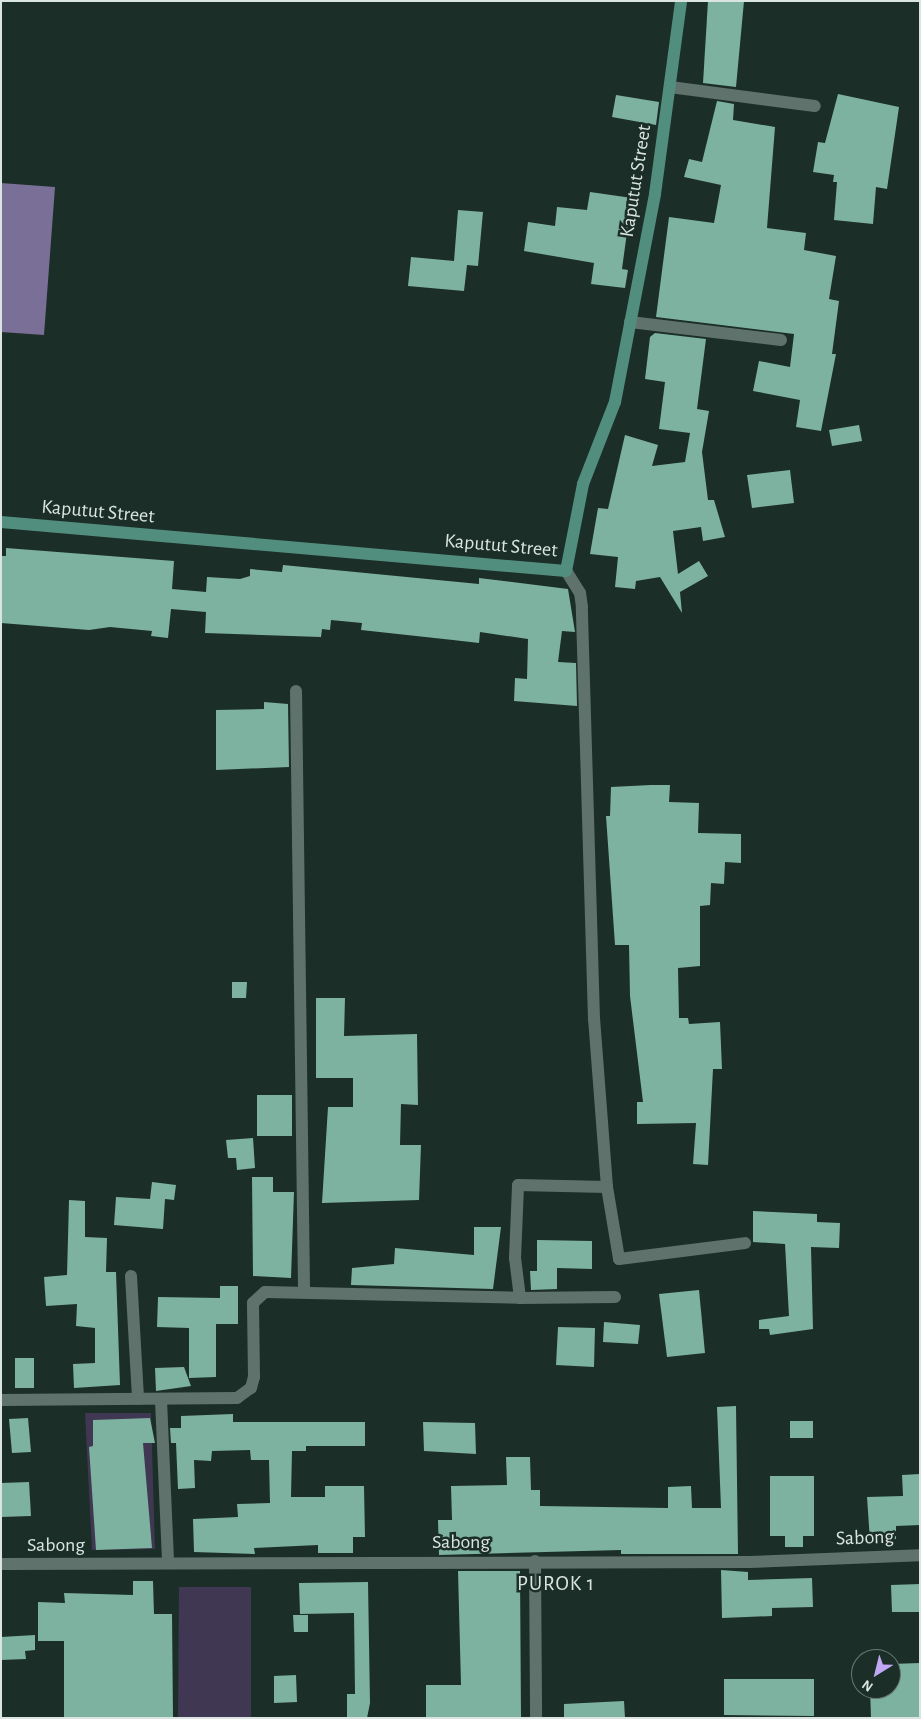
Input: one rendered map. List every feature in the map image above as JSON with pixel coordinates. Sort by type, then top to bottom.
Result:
[{"type":"street","name":"Kaputut Street","points":[[1,522],[566,571],[583,484],[615,402],[656,194],[681,1]]},
{"type":"street","points":[[670,87],[815,106]]},
{"type":"street","points":[[630,322],[781,340]]},
{"type":"street","points":[[566,571],[580,594],[582,607],[594,1019],[607,1187],[619,1259],[745,1243]]},
{"type":"street","points":[[296,690],[304,1290]]},
{"type":"street","points":[[520,1298],[515,1258],[518,1185],[607,1187]]},
{"type":"street","points":[[131,1276],[138,1399]]},
{"type":"street","points":[[1,1400],[237,1398],[245,1393],[254,1377],[253,1303],[265,1292],[304,1290],[520,1298],[614,1297]]},
{"type":"street","points":[[161,1400],[168,1562]]},
{"type":"street","name":"Sabong","points":[[1,1564],[535,1561],[749,1562],[920,1555]]},
{"type":"street","points":[[535,1561],[536,1718]]},
{"type":"shaded area","points":[[1,183],[55,187],[44,335],[1,332]]},
{"type":"shaded area","points":[[85,1413],[151,1413],[155,1549],[92,1550]]},
{"type":"shaded area","points":[[179,1587],[251,1587],[251,1718],[178,1718]]},
{"type":"building","points":[[708,1],[744,1],[736,87],[703,83]]},
{"type":"building","points":[[838,94],[899,107],[887,189],[876,187],[873,224],[834,220],[837,182],[833,182],[834,175],[813,172],[818,142],[825,143]]},
{"type":"building","points":[[616,95],[659,102],[656,125],[612,117]]},
{"type":"building","points":[[717,101],[734,104],[733,120],[775,127],[767,228],[806,233],[804,250],[836,256],[829,299],[839,301],[832,354],[836,354],[821,431],[796,427],[800,400],[753,391],[759,361],[790,367],[794,334],[656,317],[669,217],[714,223],[721,185],[684,177],[689,159],[702,162]]},
{"type":"building","points":[[590,192],[639,199],[636,226],[628,225],[622,269],[628,270],[625,288],[591,284],[594,263],[524,251],[528,222],[555,226],[557,207],[587,210]]},
{"type":"building","points":[[458,210],[483,212],[478,266],[467,265],[464,291],[408,286],[411,257],[454,261]]},
{"type":"building","points":[[655,333],[706,339],[697,409],[709,411],[702,452],[708,500],[714,500],[725,537],[703,541],[701,527],[673,531],[678,574],[699,561],[708,576],[680,592],[682,613],[660,577],[636,581],[635,589],[615,587],[618,557],[590,554],[598,508],[608,509],[625,435],[658,445],[652,466],[685,462],[690,433],[659,429],[665,382],[645,379],[650,337]]},
{"type":"building","points":[[859,425],[862,441],[832,446],[829,430]]},
{"type":"building","points":[[790,470],[794,503],[752,508],[747,475]]},
{"type":"building","points":[[6,548],[174,561],[172,589],[206,592],[207,577],[240,579],[250,576],[250,569],[282,572],[283,565],[479,584],[479,578],[568,589],[575,632],[562,631],[558,662],[576,663],[577,706],[514,701],[515,678],[527,679],[528,639],[480,632],[479,643],[361,630],[362,623],[331,620],[330,630],[322,629],[321,637],[205,633],[206,612],[171,609],[168,638],[151,636],[152,631],[110,627],[89,630],[1,623],[1,556],[6,556]]},
{"type":"building","points":[[264,702],[288,704],[289,767],[216,770],[216,710],[264,709]]},
{"type":"building","points":[[670,785],[669,802],[699,803],[698,833],[741,834],[741,863],[725,862],[724,884],[711,883],[710,905],[700,906],[700,966],[678,968],[679,1018],[688,1018],[689,1024],[720,1022],[722,1069],[713,1069],[708,1165],[693,1164],[696,1123],[637,1124],[637,1102],[643,1102],[630,996],[629,945],[615,945],[606,816],[610,816],[611,787]]},
{"type":"building","points":[[232,982],[247,982],[246,998],[232,998]]},
{"type":"building","points":[[316,998],[345,998],[344,1036],[417,1034],[418,1105],[401,1104],[400,1145],[421,1145],[419,1200],[322,1203],[328,1107],[353,1107],[353,1078],[316,1078]]},
{"type":"building","points":[[257,1095],[292,1095],[292,1136],[257,1136]]},
{"type":"building","points":[[253,1138],[255,1168],[237,1170],[236,1158],[228,1158],[226,1140]]},
{"type":"building","points":[[252,1177],[273,1177],[273,1192],[294,1192],[291,1278],[253,1276]]},
{"type":"building","points":[[152,1182],[176,1185],[174,1200],[165,1199],[163,1229],[114,1225],[116,1197],[150,1199]]},
{"type":"building","points":[[69,1200],[85,1201],[85,1237],[107,1238],[106,1272],[116,1272],[120,1385],[74,1388],[73,1364],[95,1363],[95,1328],[76,1326],[77,1304],[46,1306],[44,1277],[67,1275]]},
{"type":"building","points":[[753,1211],[817,1214],[817,1222],[840,1223],[839,1248],[811,1247],[813,1329],[770,1335],[769,1329],[759,1329],[759,1320],[789,1316],[785,1244],[753,1242]]},
{"type":"building","points":[[474,1227],[501,1227],[493,1289],[351,1285],[352,1268],[394,1264],[395,1248],[474,1255]]},
{"type":"building","points":[[537,1240],[592,1241],[592,1269],[557,1268],[557,1289],[531,1290],[530,1271],[537,1271]]},
{"type":"building","points":[[220,1286],[238,1286],[238,1324],[216,1324],[216,1377],[189,1378],[189,1328],[157,1327],[158,1297],[220,1298]]},
{"type":"building","points":[[699,1290],[705,1353],[667,1357],[659,1294]]},
{"type":"building","points":[[604,1322],[640,1325],[638,1344],[603,1342]]},
{"type":"building","points":[[558,1327],[595,1328],[594,1367],[556,1365]]},
{"type":"building","points":[[15,1358],[34,1358],[34,1388],[15,1388]]},
{"type":"building","points":[[184,1367],[191,1386],[156,1391],[155,1368]]},
{"type":"building","points":[[736,1406],[738,1554],[621,1554],[621,1550],[439,1555],[438,1520],[452,1520],[451,1486],[507,1485],[506,1457],[530,1457],[531,1490],[540,1490],[540,1506],[668,1508],[668,1487],[691,1486],[692,1508],[721,1508],[717,1407]]},
{"type":"building","points":[[233,1414],[233,1422],[365,1422],[365,1446],[306,1446],[306,1451],[292,1451],[291,1497],[325,1497],[325,1486],[364,1486],[365,1537],[353,1537],[353,1553],[318,1553],[318,1545],[254,1548],[255,1554],[194,1552],[193,1519],[238,1517],[237,1504],[270,1503],[269,1460],[251,1460],[250,1450],[212,1451],[211,1461],[194,1460],[195,1488],[178,1489],[176,1443],[171,1443],[170,1428],[181,1428],[181,1416]]},
{"type":"building","points":[[28,1418],[31,1452],[12,1453],[9,1419]]},
{"type":"building","points":[[150,1418],[155,1443],[143,1443],[152,1548],[96,1550],[89,1447],[93,1446],[93,1420]]},
{"type":"building","points":[[790,1421],[813,1421],[813,1438],[790,1438]]},
{"type":"building","points":[[423,1422],[475,1423],[476,1454],[424,1451]]},
{"type":"building","points":[[920,1474],[920,1525],[896,1526],[896,1539],[870,1541],[867,1497],[903,1496],[902,1475]]},
{"type":"building","points":[[770,1476],[814,1476],[814,1536],[803,1536],[803,1547],[785,1547],[785,1536],[770,1536]]},
{"type":"building","points":[[29,1482],[31,1516],[1,1517],[1,1483]]},
{"type":"building","points":[[721,1570],[748,1572],[748,1580],[812,1578],[813,1607],[772,1608],[772,1616],[722,1618]]},
{"type":"building","points":[[458,1571],[520,1571],[521,1718],[426,1718],[426,1685],[461,1685]]},
{"type":"building","points":[[133,1581],[153,1581],[154,1614],[172,1614],[173,1718],[64,1718],[64,1641],[38,1641],[38,1602],[65,1603],[64,1593],[133,1595]]},
{"type":"building","points":[[368,1582],[370,1703],[367,1718],[347,1718],[347,1694],[355,1694],[354,1613],[300,1614],[299,1583]]},
{"type":"building","points":[[920,1584],[920,1612],[892,1612],[891,1585]]},
{"type":"building","points":[[293,1615],[308,1615],[308,1632],[294,1632]]},
{"type":"building","points":[[35,1635],[35,1650],[25,1651],[26,1659],[1,1660],[1,1637]]},
{"type":"building","points":[[920,1663],[920,1718],[871,1718],[870,1699],[901,1699],[901,1664]]},
{"type":"building","points":[[296,1675],[297,1702],[274,1703],[274,1676]]},
{"type":"building","points":[[724,1679],[814,1679],[814,1716],[724,1715]]},
{"type":"building","points":[[624,1701],[625,1718],[564,1718],[564,1704]]},
{"type":"district","name":"PUROK 1","points":[[556,1584]]}]
